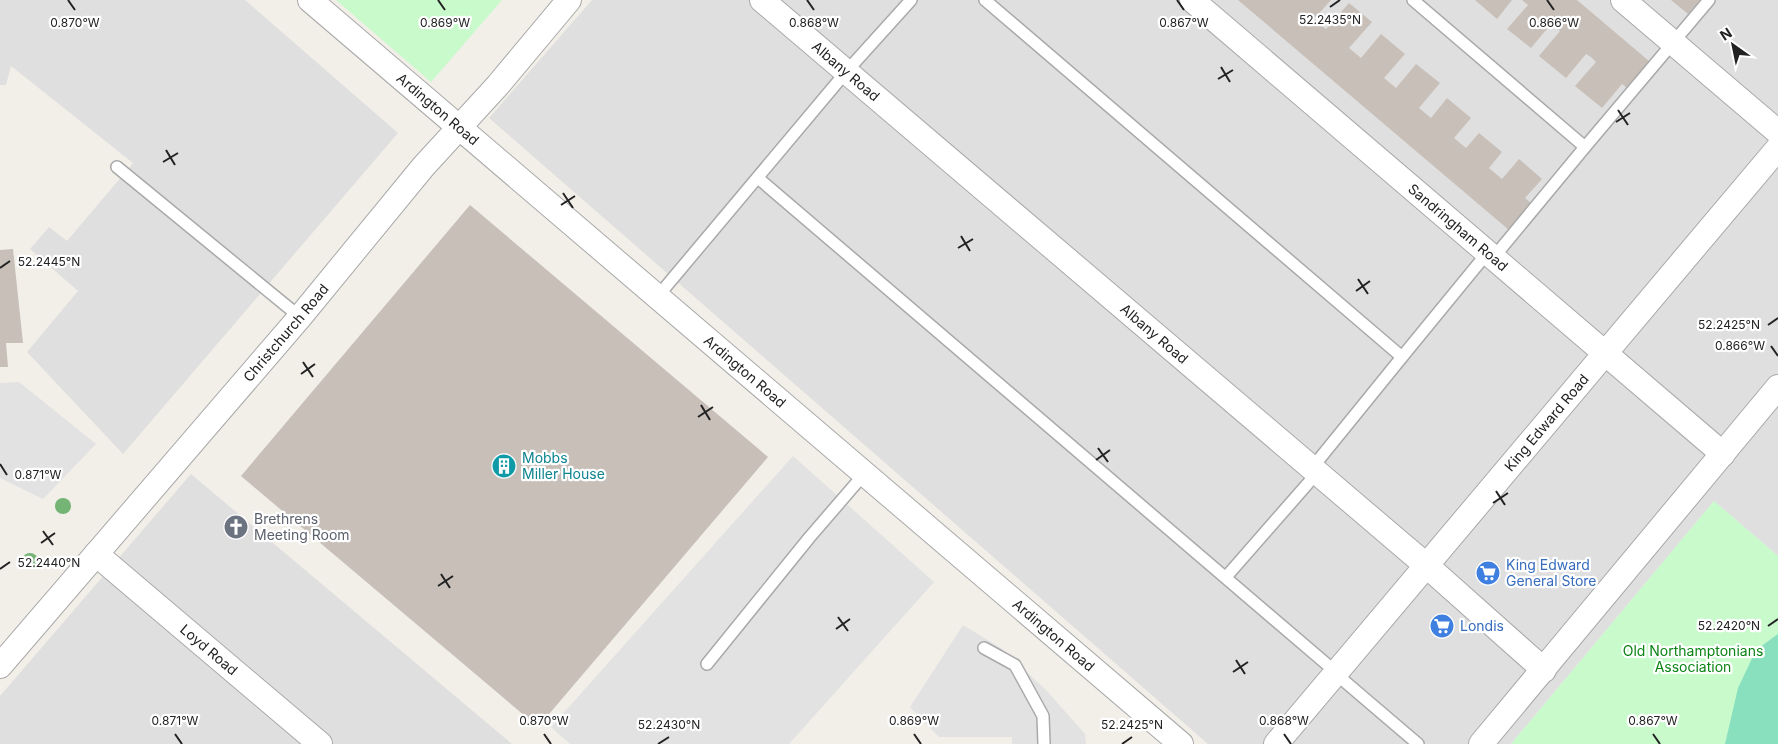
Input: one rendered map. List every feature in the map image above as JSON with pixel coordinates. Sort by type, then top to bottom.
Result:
[{"type":"street","name":"Ardington Road","points":[[310,0],[460,126],[1181,744]]},
{"type":"street","name":"Christchurch Road","points":[[0,666],[300,317],[423,167],[569,0]]},
{"type":"street","name":"Albany Road","points":[[762,0],[1427,566],[1544,670]]},
{"type":"street","name":"Sandringham Road","points":[[1192,0],[1723,454]]},
{"type":"street","points":[[1623,0],[1778,132]]},
{"type":"street","name":"King Edward Road","points":[[1276,744],[1778,148]]},
{"type":"street","points":[[1481,744],[1778,387]]},
{"type":"street","name":"Loyd Road","points":[[96,554],[320,744]]},
{"type":"lane","points":[[658,296],[846,72],[911,0]]},
{"type":"lane","points":[[984,0],[1402,357]]},
{"type":"lane","points":[[1413,0],[1585,147]]},
{"type":"lane","points":[[1226,577],[1314,471],[1402,357],[1585,147],[1709,0]]},
{"type":"lane","points":[[118,166],[300,317]]},
{"type":"lane","points":[[758,178],[1226,577],[1418,744]]},
{"type":"lane","points":[[707,664],[809,538],[865,473]]},
{"type":"lane","points":[[984,648],[1015,665],[1043,716],[1044,744]]},
{"type":"shaded area","points":[[0,0],[245,0],[398,133],[123,454],[27,352],[78,291],[30,249],[49,227],[67,241],[133,163],[11,66],[6,85],[0,85]]},
{"type":"shaded area","points":[[592,0],[1778,0],[1778,556],[1714,501],[1511,744],[1208,744],[489,118]]},
{"type":"shaded area","points":[[19,382],[96,444],[43,499],[0,478],[0,383]]},
{"type":"shaded area","points":[[793,456],[934,582],[789,744],[570,744],[551,727]]},
{"type":"shaded area","points":[[191,474],[512,744],[0,744],[0,696]]},
{"type":"shaded area","points":[[963,625],[1001,648],[1047,691],[1085,734],[1086,744],[1012,744],[1012,737],[939,737],[910,707]]},
{"type":"green space","points":[[336,0],[502,0],[431,82]]},
{"type":"green space","name":"Old Northamptonians Association","points":[[1714,501],[1778,556],[1778,744],[1511,744]]},
{"type":"green space","points":[[1778,634],[1778,744],[1725,744],[1738,688],[1756,650]]},
{"type":"building","points":[[1238,0],[1331,0],[1314,19],[1326,29],[1349,3],[1372,22],[1349,48],[1361,58],[1381,34],[1405,54],[1384,78],[1396,88],[1416,64],[1440,83],[1419,108],[1431,118],[1447,98],[1471,118],[1454,138],[1466,148],[1479,133],[1502,152],[1489,168],[1502,179],[1519,159],[1542,179],[1525,198],[1531,203],[1509,230]]},
{"type":"building","points":[[1475,0],[1512,0],[1497,19]]},
{"type":"building","points":[[1522,0],[1577,0],[1649,61],[1627,88],[1622,84],[1602,108],[1575,86],[1596,62],[1591,57],[1586,54],[1566,78],[1539,56],[1560,31],[1551,24],[1531,48],[1507,29],[1528,5]]},
{"type":"building","points":[[1671,0],[1700,0],[1688,14]]},
{"type":"building","name":"Mobbs Miller House","points":[[470,205],[768,457],[538,727],[241,476]]},
{"type":"building","points":[[13,249],[23,343],[6,343],[8,367],[0,367],[0,250]]},
{"type":"place","name":"Mobbs Miller House","points":[[504,466]]},
{"type":"place","name":"Brethrens Meeting Room","points":[[236,527]]},
{"type":"place","name":"King Edward General Store","points":[[1488,573]]},
{"type":"place","name":"Londis","points":[[1442,626]]}]
